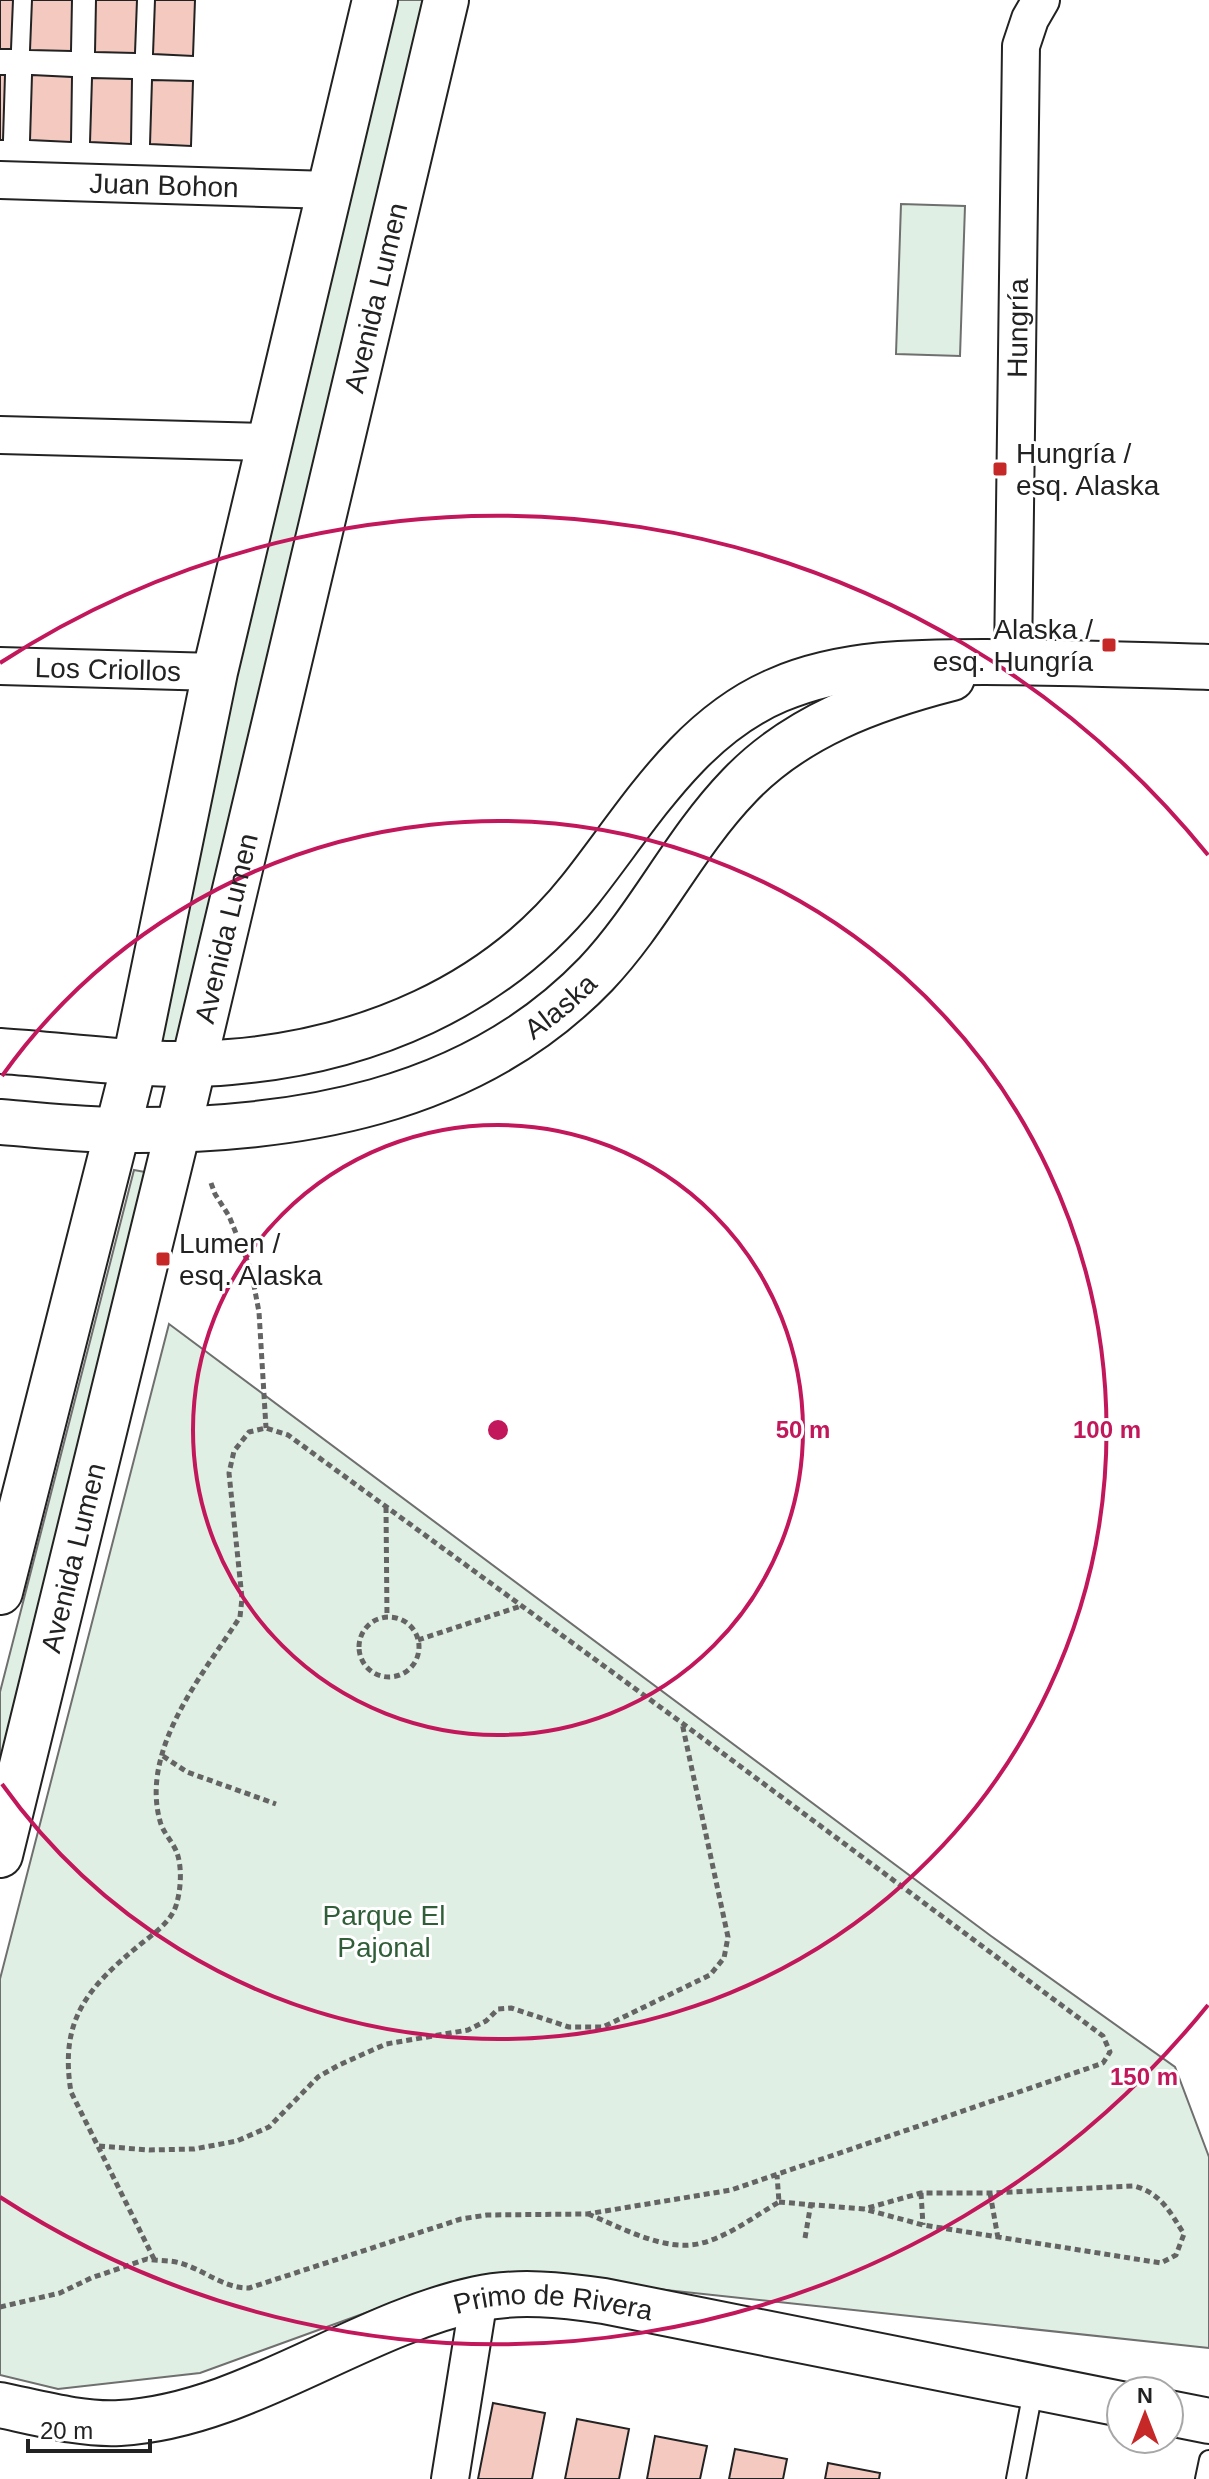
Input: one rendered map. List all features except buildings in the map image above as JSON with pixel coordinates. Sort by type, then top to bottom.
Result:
[{"type":"street","points":[[0,1592],[135,1061],[215,672],[375,0]]},
{"type":"street","name":"Avenida Lumen","points":[[0,1855],[196,1129],[194,1064],[446,0]]},
{"type":"street","name":"Hungría","points":[[1013,662],[1021,46],[1030,19],[1041,0]]},
{"type":"street","name":"Juan Bohon","points":[[0,180],[330,190]]},
{"type":"street","points":[[0,435],[270,442]]},
{"type":"street","name":"Alaska","points":[[0,1122],[118,1131],[196,1129],[295,1120],[372,1105],[415,1091],[491,1053],[545,1018],[597,972],[622,944],[724,803],[782,749],[853,709],[1013,662]]},
{"type":"street","name":"Alaska","points":[[0,1051],[194,1064],[231,1062],[353,1038],[409,1020],[468,989],[526,948],[577,893],[659,786],[696,745],[740,709],[776,690],[817,676],[876,665],[1013,662],[1209,667]]},
{"type":"street","name":"Los Criollos","points":[[0,666],[215,672]]},
{"type":"street","name":"Primo de Rivera","points":[[0,2405],[79,2421],[119,2423],[169,2416],[225,2399],[405,2321],[479,2298],[523,2295],[604,2301],[1105,2401]]},
{"type":"street","points":[[450,2479],[479,2298]]},
{"type":"street","points":[[1185,2416],[1209,2421]]},
{"type":"lane","points":[[1016,2479],[1034,2386]]},
{"type":"lane","points":[[1205,2479],[1209,2460]]},
{"type":"path","points":[[196,1129],[215,1194],[229,1216],[251,1270],[259,1312],[266,1428]]},
{"type":"path","points":[[0,2307],[60,2293],[147,2259],[155,2261],[181,2263],[232,2288],[249,2288],[461,2219],[487,2215],[587,2214],[731,2190],[1103,2063],[1110,2052],[1103,2036],[682,1723],[288,1435],[266,1428],[249,1432],[234,1451],[229,1473],[242,1598],[240,1617],[174,1719],[155,1793],[160,1824],[177,1854],[180,1875],[177,1904],[164,1925],[114,1965],[85,2000],[69,2034],[67,2066],[71,2092],[155,2261]]},
{"type":"path","points":[[386,1506],[387,1617]]},
{"type":"path","points":[[418,1640],[522,1606]]},
{"type":"path","points":[[387,1617],[395,1617],[411,1625],[418,1640],[417,1658],[406,1672],[389,1677],[371,1671],[361,1656],[360,1639],[370,1624],[387,1617]]},
{"type":"path","points":[[98,2146],[149,2150],[194,2149],[237,2141],[269,2127],[318,2077],[386,2044],[468,2030],[486,2021],[498,2009],[511,2008],[569,2027],[603,2027],[710,1975],[724,1958],[728,1937],[682,1723]]},
{"type":"path","points":[[163,1756],[187,1772],[276,1804]]},
{"type":"path","points":[[777,2175],[779,2202]]},
{"type":"path","points":[[587,2214],[659,2241],[700,2244],[779,2202],[811,2203],[864,2209],[923,2225],[1161,2263],[1176,2255],[1184,2234],[1159,2197],[1134,2186],[921,2193],[864,2209]]},
{"type":"path","points":[[921,2193],[923,2225]]},
{"type":"path","points":[[990,2193],[998,2238]]},
{"type":"path","points":[[805,2238],[811,2203]]},
{"type":"green space","points":[[392,0],[432,0],[182,1064],[146,1060]]},
{"type":"green space","points":[[901,204],[965,206],[960,356],[896,354]]},
{"type":"green space","points":[[134,1170],[156,1174],[0,1781],[0,1692]]},
{"type":"green space","name":"Parque El Pajonal","points":[[169,1324],[991,1936],[1175,2067],[1209,2157],[1209,2348],[507,2273],[434,2288],[200,2373],[58,2389],[0,2375],[0,1979]]},
{"type":"place","name":"Hungría / esq. Alaska","points":[[1000,469]]},
{"type":"place","name":"Alaska / esq. Hungría","points":[[1109,645]]},
{"type":"place","name":"Lumen / esq. Alaska","points":[[163,1259]]}]
